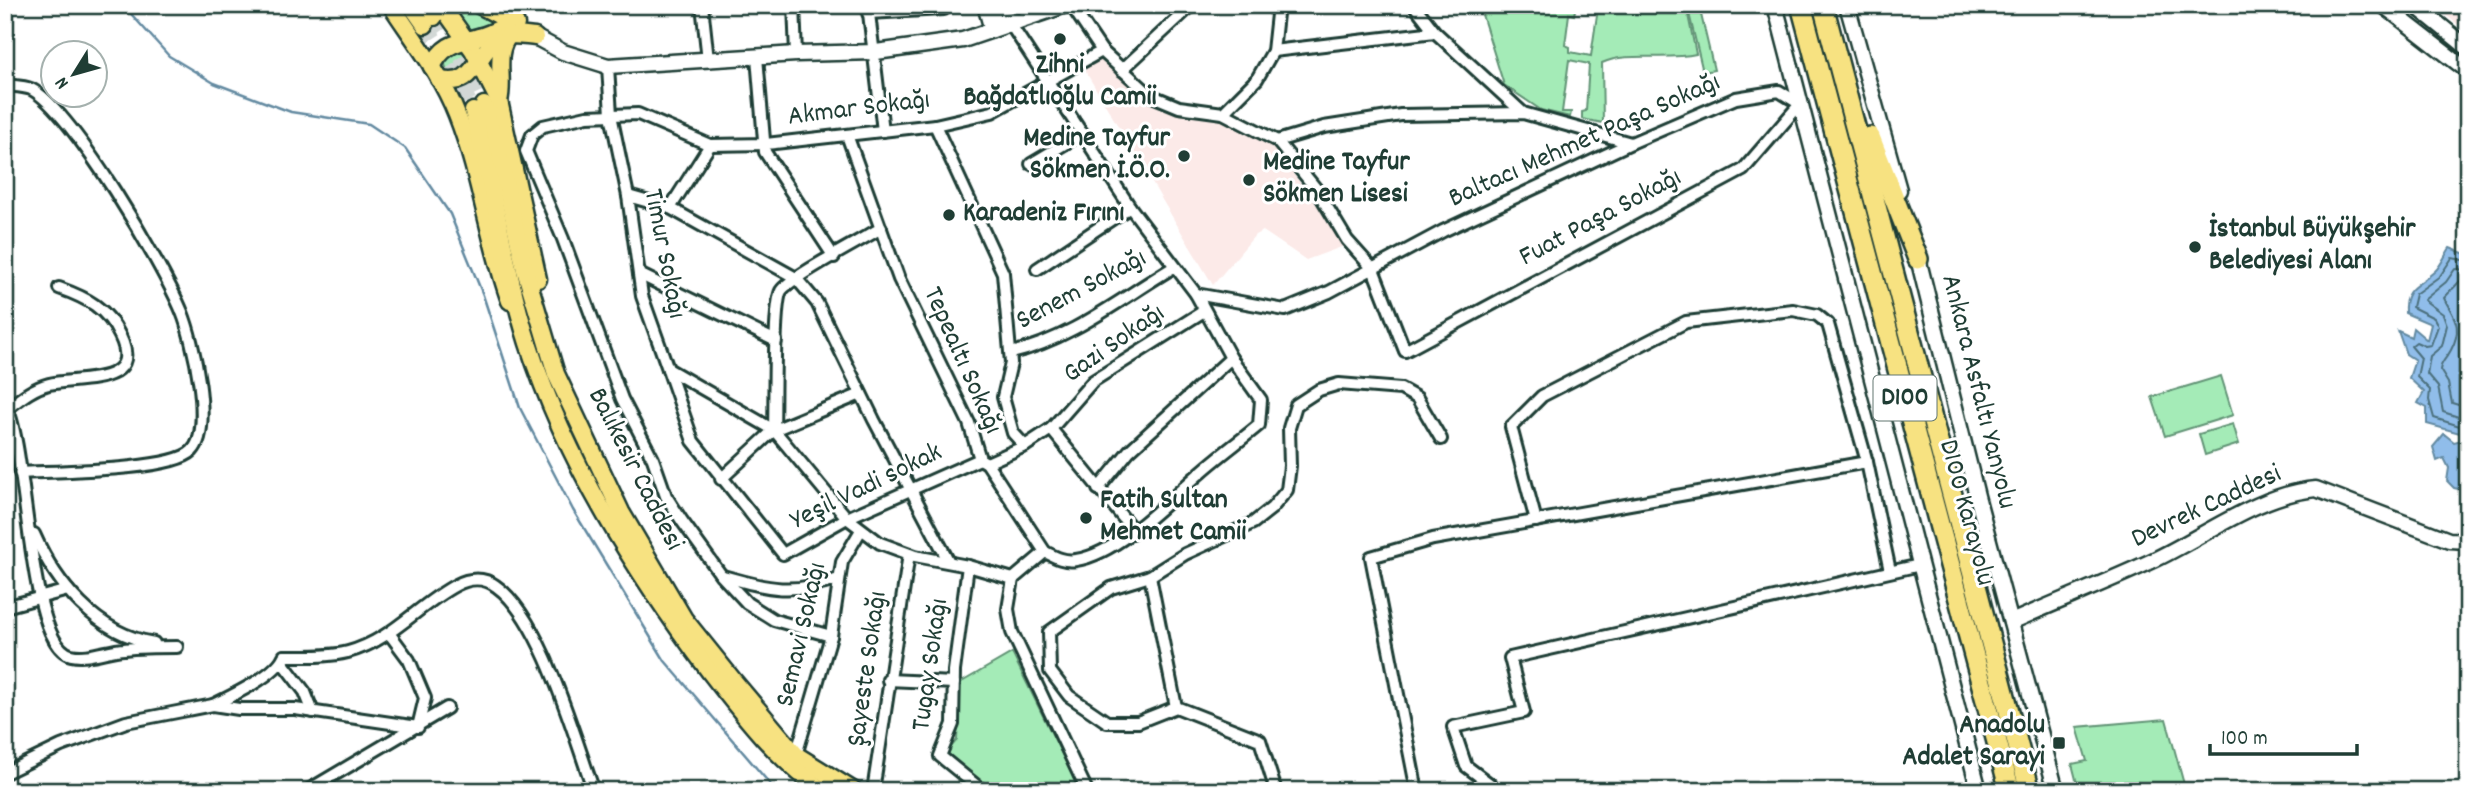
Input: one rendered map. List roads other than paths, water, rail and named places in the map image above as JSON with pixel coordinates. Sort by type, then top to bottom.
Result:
[{"type":"highway","name":"D100 Karayolu","points":[[1801,5],[2010,791]]},
{"type":"highway","name":"D100 Karayolu","points":[[1824,5],[2030,791]]},
{"type":"highway","points":[[1824,5],[1883,175],[1918,259]]},
{"type":"main road","points":[[391,5],[435,73],[461,126],[475,170],[492,253],[528,341]]},
{"type":"main road","points":[[411,5],[431,13],[466,40],[480,62],[485,105]]},
{"type":"main road","points":[[479,5],[513,30]]},
{"type":"main road","points":[[985,5],[992,30]]},
{"type":"main road","points":[[997,5],[1000,17],[1015,23]]},
{"type":"main road","points":[[435,73],[445,47],[491,33],[505,25],[563,52],[608,66],[796,54],[876,52],[963,40],[1066,5]]},
{"type":"main road","points":[[1766,5],[1782,37]]},
{"type":"main road","points":[[1774,5],[1979,791]]},
{"type":"main road","points":[[2383,5],[2468,71]]},
{"type":"main road","points":[[2415,5],[2468,48]]},
{"type":"main road","name":"Ankara Asfaltı Yanyolu","points":[[1848,6],[1918,259],[2056,791]]},
{"type":"main road","points":[[435,73],[461,80],[480,62],[490,46],[513,30]]},
{"type":"main road","points":[[485,105],[502,91],[500,51],[513,30]]},
{"type":"main road","name":"Balıkesir Caddesi","points":[[485,105],[544,337],[556,374],[621,512],[684,619],[724,670],[796,755],[854,791]]},
{"type":"main road","name":"Balıkesir Caddesi","points":[[485,105],[490,173],[528,341],[553,406],[601,507],[672,620],[762,737],[792,770],[823,791]]},
{"type":"main road","name":"Devrek Caddesi","points":[[2011,622],[2155,560],[2259,507],[2302,491],[2316,489],[2449,540],[2468,541]]},
{"type":"street","points":[[702,5],[708,60]]},
{"type":"street","points":[[794,5],[796,54]]},
{"type":"street","points":[[1071,5],[1102,51],[1150,95],[1179,107],[1223,113],[1277,141],[1317,190],[1348,240],[1373,270]]},
{"type":"street","points":[[1122,69],[1192,5]]},
{"type":"street","points":[[1223,113],[1256,79],[1273,51],[1278,5]]},
{"type":"street","points":[[1414,5],[1435,32],[1523,113]]},
{"type":"street","points":[[884,131],[876,52],[871,41],[868,9],[944,9]]},
{"type":"street","points":[[1015,23],[1047,80],[1130,207],[1196,294],[1231,358],[1261,400],[1259,425],[1199,474],[1166,507],[1107,548],[1077,561],[1059,559],[1045,552],[1013,579],[1008,609],[1012,632],[1087,791]]},
{"type":"street","points":[[1273,51],[1435,32]]},
{"type":"street","name":"Akmar Sokağı","points":[[721,575],[666,496],[653,459],[621,399],[563,239],[526,151],[532,135],[543,125],[570,118],[638,114],[710,145],[766,144],[935,125],[992,112],[1102,51]]},
{"type":"street","points":[[757,57],[765,152],[834,257]]},
{"type":"street","name":"Timur Sokağı","points":[[608,66],[611,115],[628,196],[642,296],[668,369]]},
{"type":"street","points":[[5,85],[30,88],[57,113],[82,142],[155,260],[174,294],[190,333],[203,420],[199,441],[193,450],[170,462],[20,473]]},
{"type":"street","name":"Baltacı Mehmet Paşa Sokağı","points":[[1196,294],[1285,310],[1373,270],[1443,231],[1631,143],[1736,98],[1779,91],[1800,104]]},
{"type":"street","name":"Fuat Paşa Sokağı","points":[[1373,270],[1405,351],[1743,170],[1800,104]]},
{"type":"street","points":[[1277,141],[1324,127],[1401,115],[1523,113],[1631,143]]},
{"type":"street","points":[[935,125],[1003,273],[1011,353],[1003,397],[1013,433],[1025,446]]},
{"type":"street","points":[[1031,164],[1083,134]]},
{"type":"street","name":"Tepealtı Sokağı","points":[[847,135],[899,279],[969,423],[984,461],[1045,552]]},
{"type":"street","points":[[670,208],[710,145]]},
{"type":"street","points":[[628,196],[670,208],[796,278],[817,303],[861,394],[949,562]]},
{"type":"street","points":[[1037,269],[1130,207]]},
{"type":"street","points":[[774,430],[776,341],[781,292],[796,278],[881,228]]},
{"type":"street","name":"Senem Sokağı","points":[[1011,353],[1032,348],[1060,335],[1174,267]]},
{"type":"street","points":[[639,274],[776,341]]},
{"type":"street","points":[[30,525],[43,552],[68,590],[90,613],[132,638],[177,647],[71,655],[58,647],[52,639],[38,597],[30,525],[6,406],[30,391],[51,383],[109,376],[119,369],[124,361],[124,342],[108,314],[92,302],[59,288]]},
{"type":"street","points":[[1536,521],[1511,428],[1542,396],[1686,322],[1793,310],[1817,315],[1828,324],[1867,462],[1890,571]]},
{"type":"street","name":"Gazi Sokağı","points":[[984,461],[1025,446],[1051,429],[1093,382],[1204,311]]},
{"type":"street","points":[[1098,489],[1129,451],[1231,358]]},
{"type":"street","points":[[668,369],[774,430],[847,518],[880,543],[909,554],[968,566],[1013,579]]},
{"type":"street","name":"Yeşil Vadi sokak","points":[[668,369],[693,441],[783,554],[847,518],[984,461]]},
{"type":"street","points":[[1276,791],[1260,740],[1176,707],[1138,722],[1107,722],[1069,696],[1050,671],[1049,632],[1111,589],[1150,576],[1185,554],[1253,523],[1272,508],[1287,490],[1290,466],[1289,428],[1296,405],[1319,390],[1339,384],[1401,389],[1417,398],[1441,439]]},
{"type":"street","points":[[721,479],[774,430],[861,394]]},
{"type":"street","points":[[1051,429],[1132,530]]},
{"type":"street","points":[[1417,791],[1371,557],[1433,539],[1867,462]]},
{"type":"street","name":"Semavi Sokağı","points":[[796,755],[831,636],[839,579],[848,549],[861,530]]},
{"type":"street","name":"Şayeste Sokağı","points":[[873,791],[909,554]]},
{"type":"street","points":[[1499,791],[1466,766],[1454,727],[1524,712],[1510,658],[1920,565]]},
{"type":"street","name":"Tugay Sokağı","points":[[968,566],[954,682],[953,723],[940,756],[983,791]]},
{"type":"street","points":[[721,575],[777,591],[814,587],[839,579]]},
{"type":"street","points":[[721,575],[747,603],[774,620],[831,636]]},
{"type":"street","points":[[1150,576],[1176,707]]},
{"type":"street","points":[[213,705],[245,688],[282,662],[284,656],[348,652],[389,634],[458,584],[480,579],[496,586],[517,608],[533,634],[594,791]]},
{"type":"street","points":[[5,607],[68,590]]},
{"type":"street","points":[[389,634],[409,660],[425,698],[418,727]]},
{"type":"street","points":[[282,662],[305,692],[313,712]]},
{"type":"street","points":[[888,680],[954,682]]},
{"type":"street","points":[[5,772],[61,746],[126,722],[176,710],[213,705],[313,712],[418,727]]},
{"type":"street","points":[[307,791],[447,708]]},
{"type":"water","points":[[2450,248],[2468,255],[2468,491],[2454,488],[2447,481],[2449,468],[2444,458],[2437,461],[2433,447],[2444,434],[2454,442],[2462,440],[2460,433],[2427,424],[2427,408],[2418,403],[2424,392],[2409,378],[2415,360],[2406,354],[2398,331],[2411,337],[2413,328],[2427,340],[2431,324],[2405,313],[2405,304],[2409,292],[2437,269]]},
{"type":"waterway","points":[[123,5],[169,56],[214,83],[291,112],[369,124],[405,148],[450,214],[483,295],[520,408],[573,510],[665,661],[776,791]]},
{"type":"tunnel","points":[[434,17],[464,61],[484,105]]},
{"type":"tunnel","points":[[425,25],[452,67],[473,111]]},
{"type":"place","name":"Zihni Bağdatlıoğlu Camii","points":[[1060,39]]},
{"type":"place","name":"Medine Tayfur Sökmen İ.Ö.O.","points":[[1184,156]]},
{"type":"place","name":"Medine Tayfur Sökmen Lisesi","points":[[1249,180]]},
{"type":"place","name":"Karadeniz Fırını","points":[[949,215]]},
{"type":"place","name":"İstanbul Büyükşehir Belediyesi Alanı","points":[[2195,247]]},
{"type":"place","name":"Fatih Sultan Mehmet Camii","points":[[1086,518]]},
{"type":"place","name":"Anadolu Adalet Sarayi","points":[[2059,743]]}]
